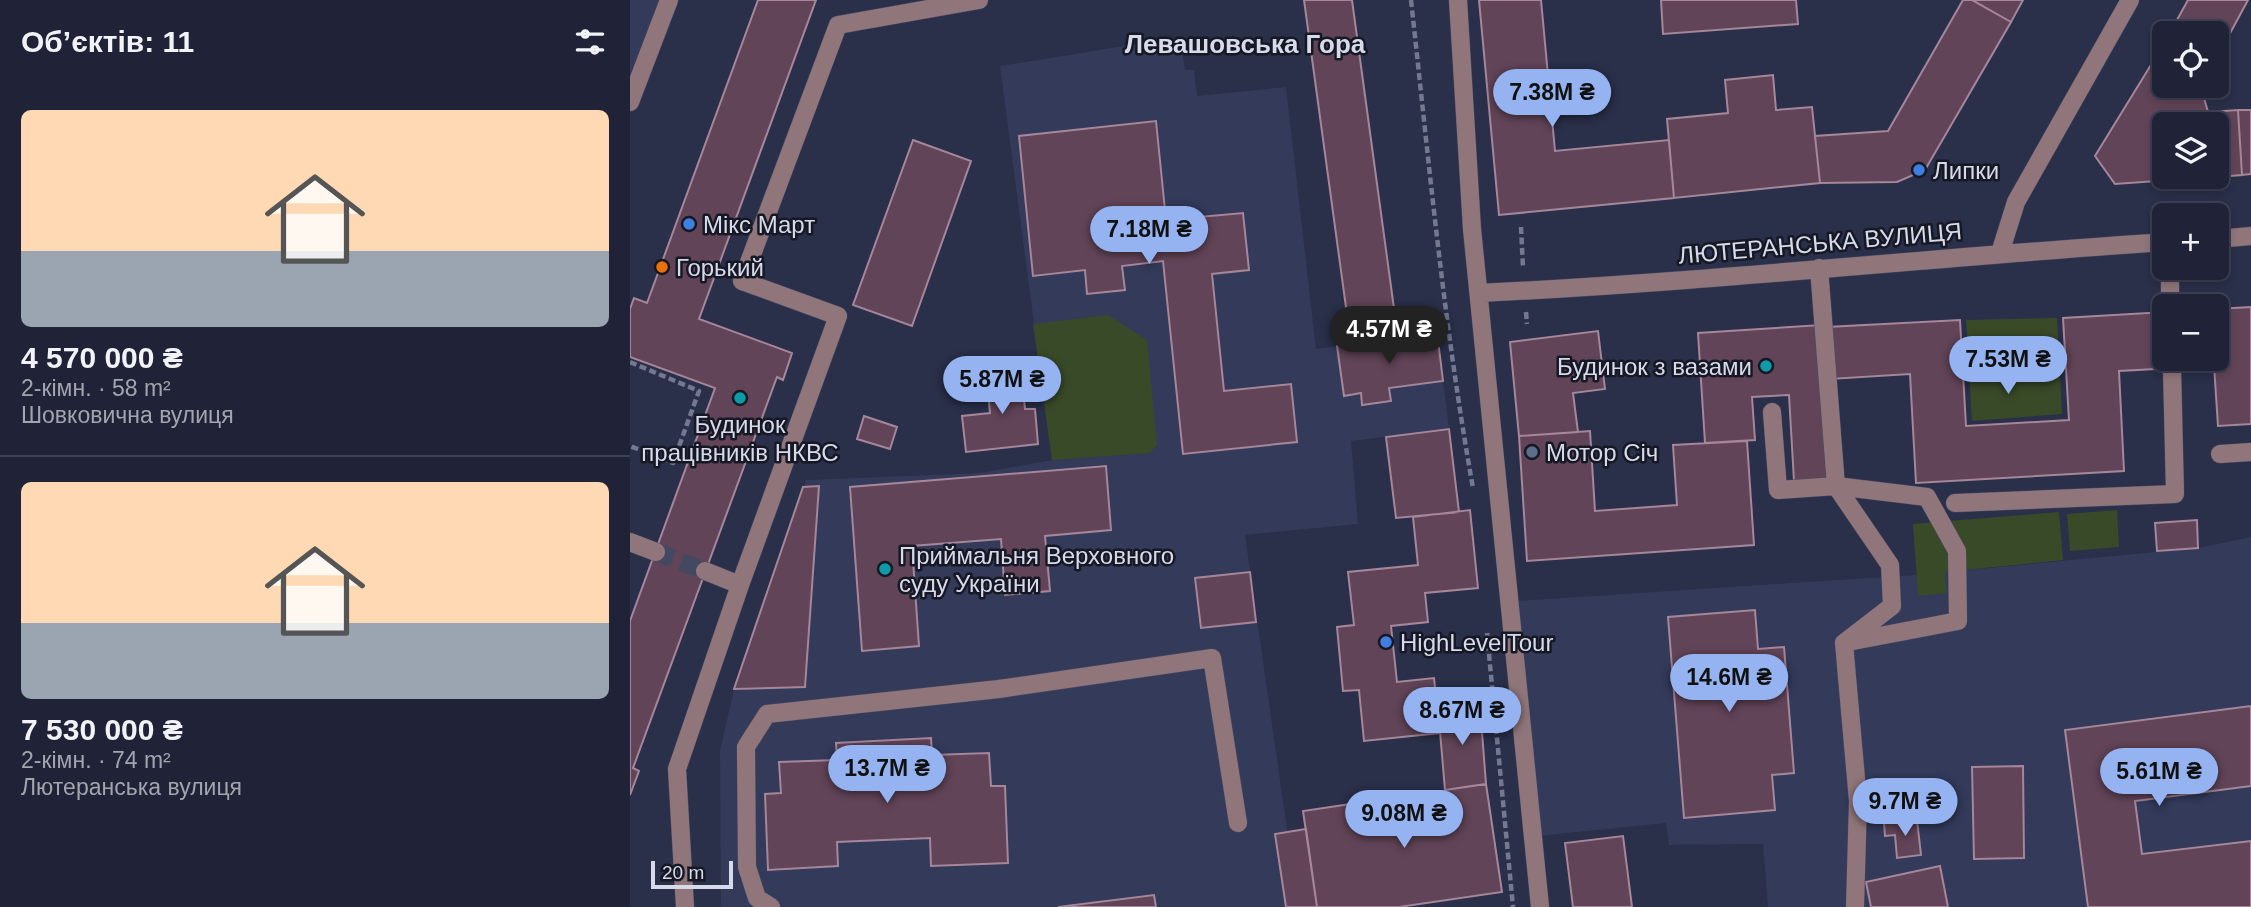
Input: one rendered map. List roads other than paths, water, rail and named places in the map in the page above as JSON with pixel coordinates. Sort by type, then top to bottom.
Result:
[{"type":"street","points":[[630,103],[669,0]]},
{"type":"street","points":[[685,907],[677,769],[740,584],[838,316],[741,281],[838,24],[979,0]]},
{"type":"street","points":[[1458,0],[1472,229],[1540,907]]},
{"type":"street","points":[[2000,253],[2015,202],[2130,0]]},
{"type":"street","points":[[2229,238],[2251,236]]},
{"type":"street","name":"ЛЮТЕРАНСЬКА ВУЛИЦЯ","points":[[1479,293],[2152,243]]},
{"type":"street","points":[[1819,268],[1836,486],[1891,565],[1892,606],[1844,643]]},
{"type":"street","points":[[1955,503],[2175,494],[2172,371]]},
{"type":"street","points":[[1772,412],[1778,490],[1836,486],[1927,497],[1957,551],[1958,621],[1844,643]]},
{"type":"street","points":[[2220,454],[2251,452]]},
{"type":"street","points":[[630,542],[656,552]]},
{"type":"street","points":[[705,571],[740,584]]},
{"type":"street","points":[[1844,643],[1858,801],[1855,907]]},
{"type":"street","points":[[771,907],[757,898],[747,867],[746,747],[767,713],[999,689],[1212,658],[1238,823]]},
{"type":"tunnel","points":[[656,552],[705,571]]},
{"type":"place","name":"Липки","points":[[1919,170]]},
{"type":"place","name":"Мікс Март","points":[[689,224]]},
{"type":"place","name":"Горький","points":[[662,267]]},
{"type":"place","name":"Будинок з вазами","points":[[1766,366]]},
{"type":"place","name":"Будинок працівників НКВС","points":[[740,398]]},
{"type":"place","name":"Мотор Січ","points":[[1532,452]]},
{"type":"place","name":"Приймальня Верховного суду України","points":[[885,569]]},
{"type":"place","name":"HighLevelTour","points":[[1386,642]]},
{"type":"district","name":"Левашовська Гора","points":[[1245,44]]}]
